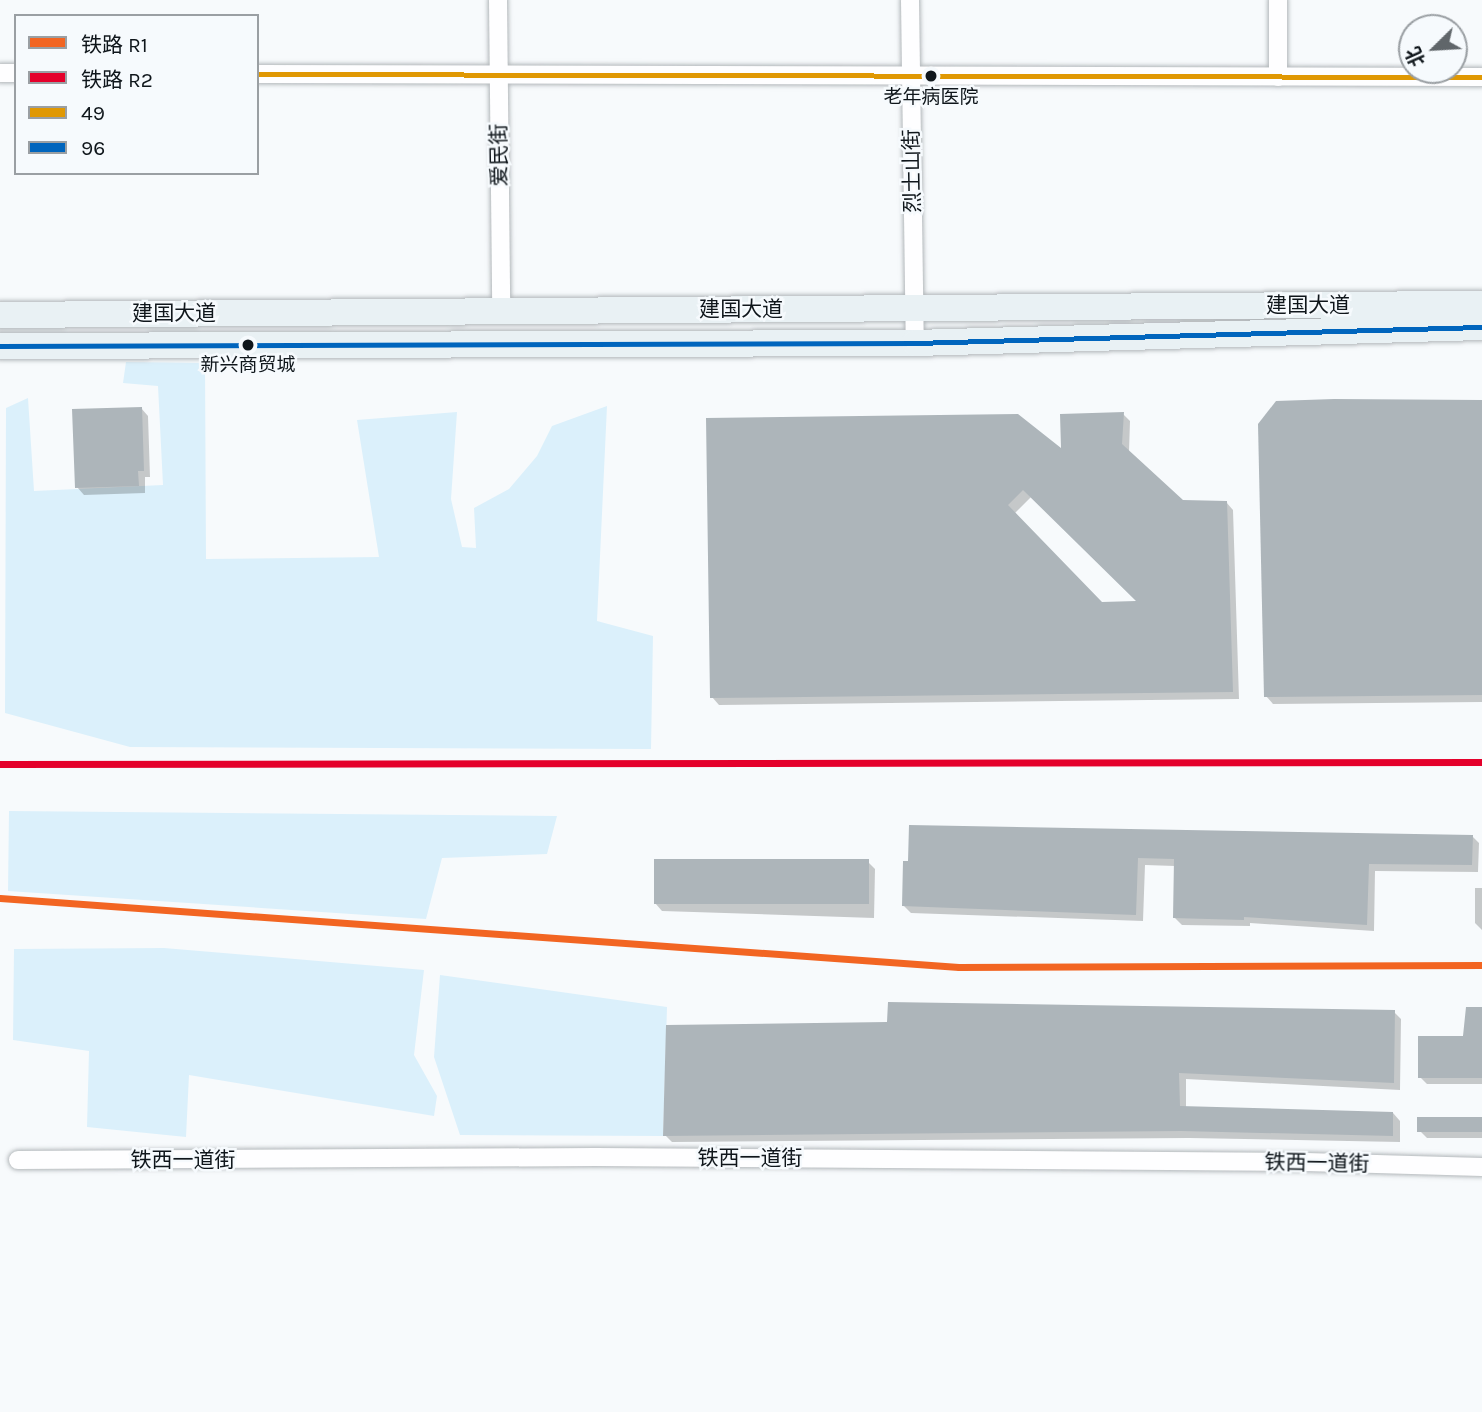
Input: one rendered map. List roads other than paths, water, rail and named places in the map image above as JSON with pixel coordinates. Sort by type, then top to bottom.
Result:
[{"type":"highway","name":"建国大道","points":[[0,315],[1482,304]]},
{"type":"highway","name":"建国大道","points":[[0,346],[915,343],[1482,327]]},
{"type":"street","name":"爱民街","points":[[498,0],[501,310]]},
{"type":"street","name":"烈士山街","points":[[910,0],[915,343]]},
{"type":"street","points":[[1278,0],[1278,77]]},
{"type":"street","points":[[259,74],[911,78],[1482,77]]},
{"type":"street","name":"铁西一道街","points":[[18,1160],[610,1157],[1292,1162],[1482,1167]]},
{"type":"rail line","name":"R2","points":[[0,764],[1482,762]]},
{"type":"rail line","name":"R1","points":[[0,898],[959,967],[1482,965]]},
{"type":"place","name":"老年病医院","points":[[931,76]]},
{"type":"place","name":"新兴商贸城","points":[[248,345]]}]
